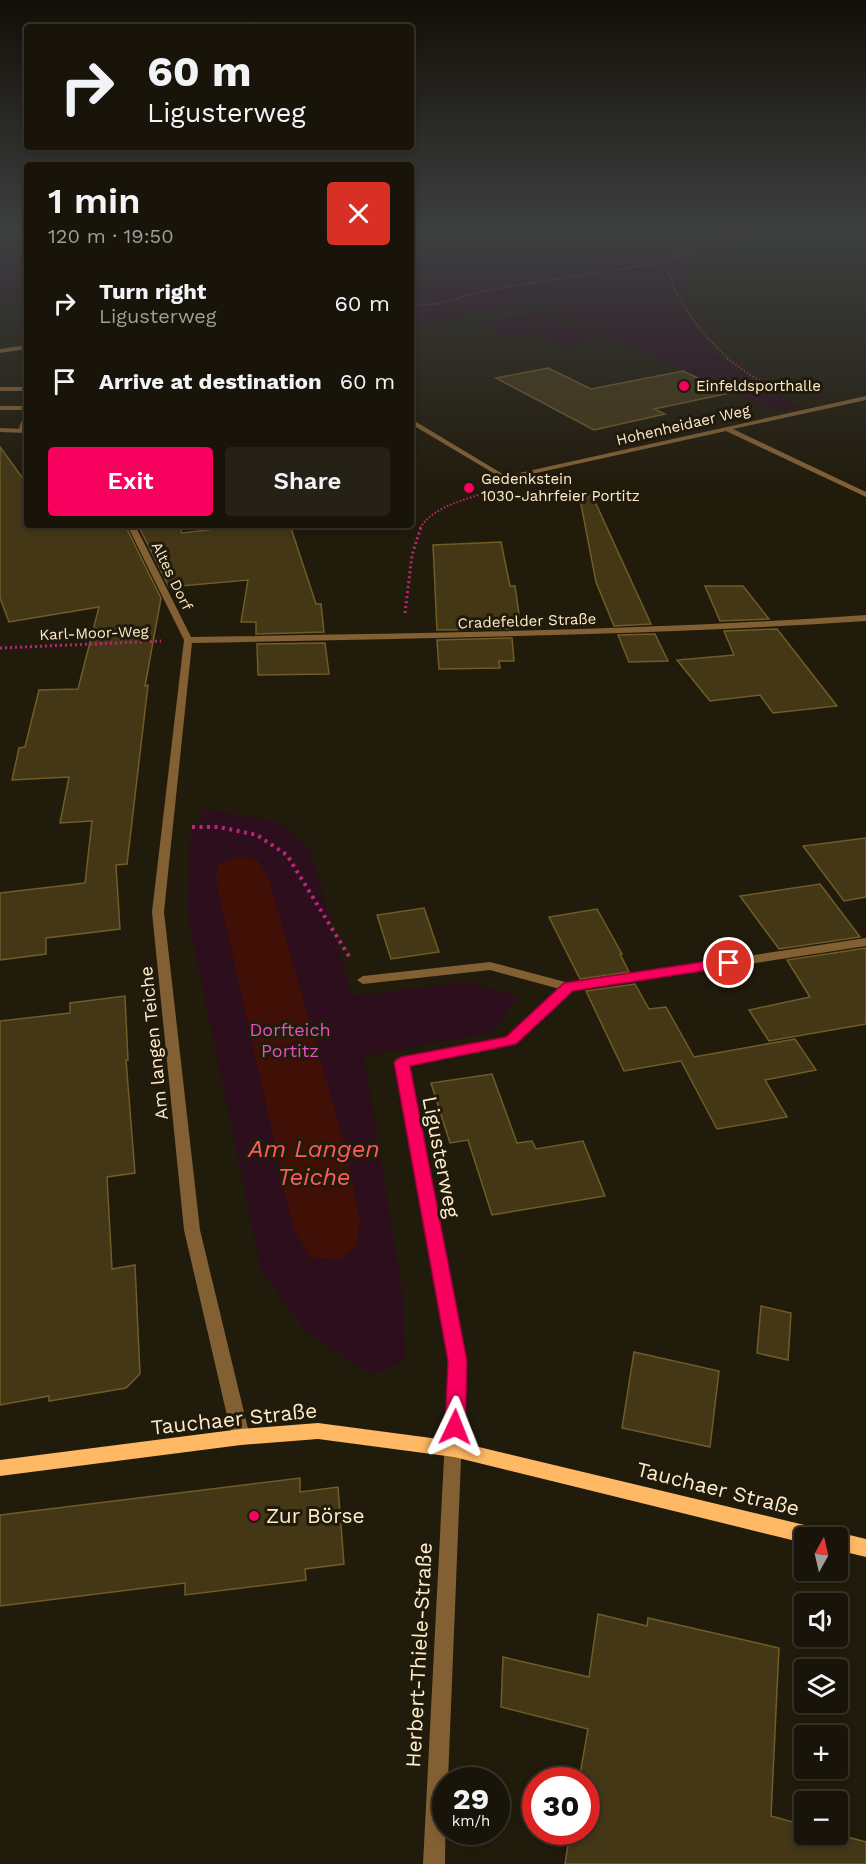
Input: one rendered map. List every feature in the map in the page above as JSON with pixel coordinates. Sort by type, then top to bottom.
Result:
[{"type":"main road","name":"Tauchaer Straße","points":[[0,1468],[240,1437],[318,1431],[454,1449],[794,1531]]},
{"type":"main road","points":[[848,1544],[866,1548]]},
{"type":"street","points":[[0,351],[24,347]]},
{"type":"street","points":[[0,389],[24,389]]},
{"type":"street","name":"Hohenheidaer Weg","points":[[505,478],[866,398]]},
{"type":"street","points":[[0,408],[24,408]]},
{"type":"street","points":[[414,423],[505,478]]},
{"type":"street","points":[[727,429],[866,495]]},
{"type":"street","points":[[0,430],[23,431]]},
{"type":"street","name":"Altes Dorf","points":[[132,528],[188,640]]},
{"type":"street","name":"Cradefelder Straße","points":[[188,640],[404,638],[735,627],[866,618]]},
{"type":"street","name":"Am langen Teiche","points":[[188,640],[158,912],[192,1230],[240,1437]]},
{"type":"street","points":[[363,980],[490,966],[569,987],[866,942]]},
{"type":"street","name":"Ligusterweg","points":[[454,1449],[457,1361],[401,1062],[510,1041],[569,987]]},
{"type":"street","name":"Herbert-Thiele-Straße","points":[[434,1864],[454,1449]]},
{"type":"path","points":[[691,314],[722,354],[764,384],[815,409]]},
{"type":"path","points":[[404,638],[405,600],[413,552],[422,526],[437,513],[501,487],[505,478]]},
{"type":"path","name":"Karl-Moor-Weg","points":[[0,648],[188,640]]},
{"type":"path","points":[[168,827],[219,827],[257,835],[287,855],[363,980]]},
{"type":"green space","points":[[414,314],[472,314],[414,324]]},
{"type":"green space","points":[[525,314],[548,314],[603,339],[563,346],[533,332],[506,337],[476,323]]},
{"type":"green space","points":[[558,314],[685,314],[715,354],[759,384],[799,407],[777,411]]},
{"type":"green space","name":"Dorfteich Portitz","points":[[205,809],[277,822],[309,847],[352,996],[467,982],[519,997],[493,1032],[364,1056],[403,1299],[405,1361],[371,1375],[306,1331],[261,1271],[188,915],[189,840]]},
{"type":"water","name":"Am Langen Teiche","points":[[241,856],[258,860],[269,879],[347,1153],[360,1220],[357,1247],[338,1260],[310,1257],[293,1227],[216,881],[218,864]]},
{"type":"building","points":[[548,368],[591,389],[683,371],[730,393],[654,409],[665,414],[594,430],[496,378]]},
{"type":"building","points":[[0,447],[24,480],[24,528],[126,528],[161,598],[145,686],[148,685],[127,864],[116,865],[120,929],[46,938],[46,954],[0,960],[0,893],[85,883],[92,821],[60,823],[69,777],[12,780],[19,748],[25,747],[39,690],[78,689],[99,607],[9,622],[0,598]]},
{"type":"building","points":[[592,495],[651,624],[614,626],[596,582],[580,499]]},
{"type":"building","points":[[140,528],[180,528],[182,533],[225,528],[291,528],[316,604],[321,604],[324,632],[256,634],[256,622],[241,622],[248,580],[169,587]]},
{"type":"building","points":[[501,542],[510,586],[515,586],[520,621],[509,621],[510,629],[437,630],[433,545]]},
{"type":"building","points":[[705,586],[743,586],[769,619],[720,621]]},
{"type":"building","points":[[777,629],[837,706],[773,713],[760,695],[710,701],[677,660],[734,655],[724,631]]},
{"type":"building","points":[[655,634],[668,661],[629,662],[618,635]]},
{"type":"building","points":[[512,638],[514,661],[499,661],[500,668],[439,669],[437,640]]},
{"type":"building","points":[[325,643],[329,674],[258,675],[257,644]]},
{"type":"building","points":[[866,838],[866,897],[844,901],[803,846]]},
{"type":"building","points":[[820,884],[860,937],[779,949],[740,896]]},
{"type":"building","points":[[424,908],[439,952],[391,959],[377,915]]},
{"type":"building","points":[[597,909],[622,954],[620,954],[629,972],[580,979],[549,917]]},
{"type":"building","points":[[866,948],[866,1024],[769,1041],[749,1010],[810,997],[787,960]]},
{"type":"building","points":[[635,984],[649,1009],[666,1007],[694,1057],[795,1039],[816,1070],[765,1080],[787,1117],[717,1129],[681,1061],[624,1071],[586,991]]},
{"type":"building","points":[[125,996],[128,1060],[126,1060],[135,1173],[107,1177],[112,1269],[135,1265],[140,1374],[126,1388],[49,1401],[49,1396],[0,1405],[0,1021],[70,1013],[70,1003]]},
{"type":"building","points":[[492,1074],[517,1143],[532,1141],[536,1149],[583,1141],[605,1196],[492,1215],[468,1140],[450,1143],[431,1083]]},
{"type":"building","points":[[761,1306],[791,1313],[788,1360],[757,1353]]},
{"type":"building","points":[[634,1352],[719,1371],[710,1447],[622,1428]]},
{"type":"building","points":[[300,1478],[300,1492],[338,1487],[344,1564],[305,1569],[306,1580],[185,1595],[185,1583],[0,1606],[0,1515]]},
{"type":"building","points":[[598,1614],[647,1626],[648,1618],[779,1648],[771,1816],[794,1822],[794,1845],[848,1845],[848,1837],[866,1842],[866,1864],[565,1864],[568,1845],[600,1845],[600,1767],[581,1767],[588,1729],[501,1707],[503,1657],[589,1677]]},
{"type":"place","name":"Einfeldsporthalle","points":[[684,386]]},
{"type":"place","name":"Gedenkstein 1030-Jahrfeier Portitz","points":[[469,488]]},
{"type":"place","name":"Zur Börse","points":[[254,1516]]},
{"type":"route","points":[[455,1427],[457,1361],[401,1062],[510,1041],[569,987],[729,963]]}]
